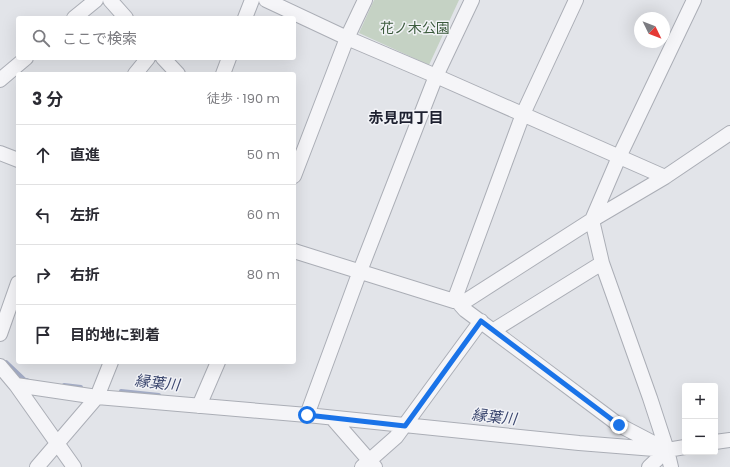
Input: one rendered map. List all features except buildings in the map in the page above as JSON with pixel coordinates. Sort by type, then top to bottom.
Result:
[{"type":"street","points":[[76,16],[96,0]]},
{"type":"street","points":[[110,0],[124,16]]},
{"type":"street","points":[[246,16],[252,0]]},
{"type":"street","points":[[266,0],[348,38],[665,177]]},
{"type":"street","points":[[296,171],[348,38],[365,0]]},
{"type":"street","points":[[307,415],[360,271],[436,76],[472,0]]},
{"type":"street","points":[[456,301],[523,114],[576,0]]},
{"type":"street","points":[[671,467],[667,450],[602,263],[592,220],[619,157],[694,0]]},
{"type":"street","points":[[0,80],[24,60]]},
{"type":"street","points":[[137,72],[146,60]]},
{"type":"street","points":[[165,60],[176,72]]},
{"type":"street","points":[[224,72],[228,60]]},
{"type":"street","points":[[296,252],[456,301],[464,302],[592,220],[665,177],[730,133]]},
{"type":"street","points":[[0,153],[16,159]]},
{"type":"street","points":[[494,330],[602,263]]},
{"type":"street","points":[[0,334],[16,289]]},
{"type":"street","points":[[456,301],[465,310],[494,330],[619,425],[667,450]]},
{"type":"street","points":[[333,418],[369,465],[405,426],[481,321]]},
{"type":"street","points":[[37,467],[97,397],[110,364]]},
{"type":"street","points":[[199,406],[217,364]]},
{"type":"street","points":[[0,366],[8,382],[58,443],[74,467]]},
{"type":"street","points":[[8,382],[97,397],[307,415],[571,442],[667,450],[682,448]]},
{"type":"street","points":[[718,442],[730,440]]},
{"type":"street","points":[[649,467],[667,450]]},
{"type":"green space","name":"花ノ木公園","points":[[374,0],[459,0],[429,65],[359,33]]},
{"type":"waterway","name":"縁葉川","points":[[6,362],[25,380],[27,380]]},
{"type":"waterway","name":"縁葉川","points":[[64,385],[81,387]]},
{"type":"waterway","name":"縁葉川","points":[[121,391],[159,395]]},
{"type":"district","name":"赤見四丁目","points":[[406,118]]},
{"type":"route","points":[[307,415],[405,426],[481,321],[619,425]]}]
